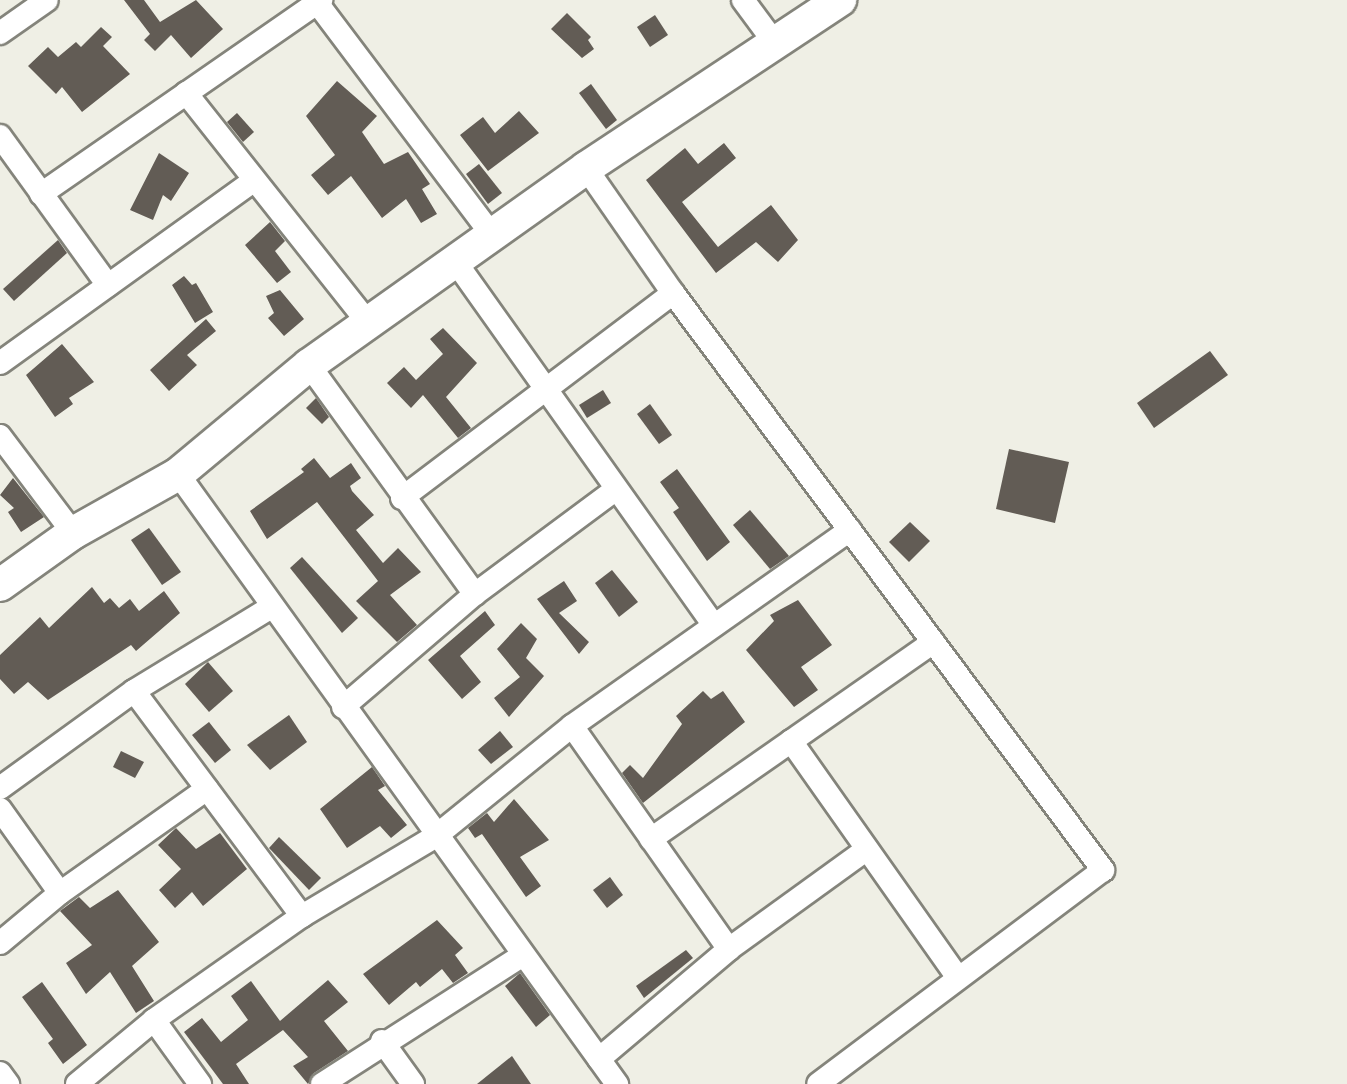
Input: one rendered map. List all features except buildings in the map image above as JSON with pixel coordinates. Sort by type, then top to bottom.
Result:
[{"type":"street","points":[[0,33],[47,0]]},
{"type":"street","points":[[743,0],[777,46]]},
{"type":"street","points":[[0,585],[73,533],[178,474],[309,365],[586,168],[777,46],[840,0]]},
{"type":"street","points":[[41,194],[318,1],[492,235]]},
{"type":"street","points":[[186,93],[368,323]]},
{"type":"street","points":[[0,136],[108,285]]},
{"type":"street","points":[[586,168],[673,293],[1103,870],[957,976],[818,1084]]},
{"type":"street","points":[[0,363],[253,181]]},
{"type":"street","points":[[455,261],[544,391],[714,625]]},
{"type":"street","points":[[402,498],[673,293]]},
{"type":"street","points":[[309,365],[402,498],[475,594]]},
{"type":"street","points":[[0,436],[73,533]]},
{"type":"street","points":[[178,474],[270,608],[617,1084]]},
{"type":"street","points":[[343,707],[475,594],[615,490]]},
{"type":"street","points":[[77,1084],[154,1020],[302,916],[436,836],[572,726],[850,530]]},
{"type":"street","points":[[0,788],[134,691],[270,608]]},
{"type":"street","points":[[651,839],[933,642]]},
{"type":"street","points":[[134,691],[302,916]]},
{"type":"street","points":[[572,726],[729,949]]},
{"type":"street","points":[[791,741],[957,976]]},
{"type":"street","points":[[0,943],[60,893],[207,789]]},
{"type":"street","points":[[0,809],[60,893]]},
{"type":"street","points":[[599,1059],[729,949],[867,849]]},
{"type":"street","points":[[322,1084],[382,1041],[523,955]]},
{"type":"street","points":[[154,1020],[200,1084]]},
{"type":"street","points":[[382,1041],[413,1084]]},
{"type":"street","points":[[0,1073],[8,1084]]}]
